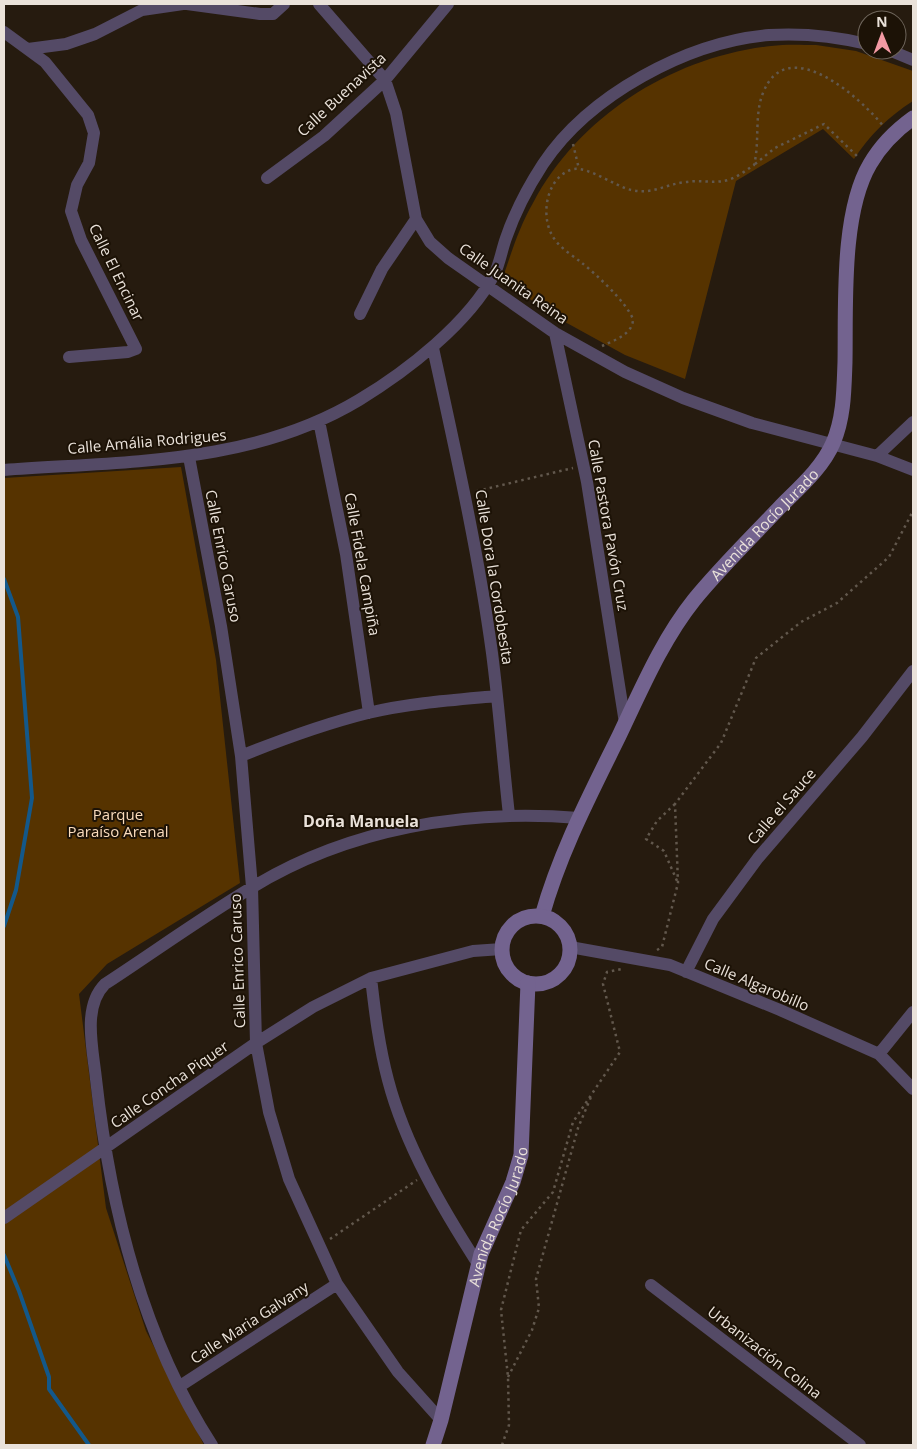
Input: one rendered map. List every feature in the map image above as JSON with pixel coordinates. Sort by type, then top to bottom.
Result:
[{"type":"street","points":[[28,49],[66,44],[95,34],[142,10],[185,4],[273,14],[284,4]]},
{"type":"street","name":"Calle Juanita Reina","points":[[319,4],[385,80],[396,113],[416,219],[430,242],[486,287],[555,333],[625,372],[683,398],[752,423],[877,456],[913,470]]},
{"type":"street","name":"Calle Buenavista","points":[[267,178],[324,136],[385,80],[448,4]]},
{"type":"street","name":"Calle El Encinar","points":[[4,32],[45,62],[88,115],[94,133],[89,163],[77,185],[71,211],[81,240],[136,349],[128,352],[69,357]]},
{"type":"street","name":"Calle Amália Rodrigues","points":[[4,470],[188,457],[233,450],[277,438],[319,421],[358,400],[433,348],[486,287],[496,271],[505,240],[518,208],[544,162],[589,113],[621,89],[699,50],[731,41],[767,35],[793,34],[821,35],[857,42]]},
{"type":"street","name":"Avenida Rocío Jurado","points":[[542,916],[550,889],[579,818],[658,656],[693,601],[798,490],[833,444],[841,420],[844,390],[846,285],[855,201],[868,166],[890,136],[913,118]]},
{"type":"street","points":[[360,314],[382,269],[416,219]]},
{"type":"street","name":"Calle Pastora Pavón Cruz","points":[[555,333],[583,465],[600,559],[625,723]]},
{"type":"street","name":"Calle Dora la Cordobesita","points":[[433,348],[465,494],[497,696],[508,815]]},
{"type":"street","name":"Calle Fidela Campiña","points":[[319,421],[346,554],[369,713]]},
{"type":"street","points":[[877,456],[913,422]]},
{"type":"street","name":"Calle Enrico Caruso","points":[[188,457],[221,626],[241,756],[252,888],[256,1043],[269,1112],[286,1170],[337,1284],[398,1372],[441,1420]]},
{"type":"street","name":"Calle el Sauce","points":[[686,972],[713,919],[758,858],[862,737],[913,671]]},
{"type":"street","points":[[241,756],[304,731],[369,713],[410,705],[497,696]]},
{"type":"street","points":[[212,1445],[180,1386],[154,1329],[117,1211],[105,1149],[92,1038],[91,1016],[95,997],[105,984],[252,888],[300,863],[325,853],[402,828],[455,819],[508,815],[579,818]]},
{"type":"street","points":[[531,916],[542,916],[556,922],[565,933],[570,947],[569,959],[563,970],[555,978],[544,983],[528,983],[510,972],[504,961],[502,949],[507,932],[520,920],[531,916]]},
{"type":"street","name":"Calle Algarobillo","points":[[570,947],[670,965],[879,1054],[913,1090]]},
{"type":"street","name":"Calle Concha Piquer","points":[[8,1215],[256,1043],[313,1007],[371,978],[473,951],[502,949]]},
{"type":"street","points":[[371,978],[377,1030],[388,1081],[405,1130],[426,1174],[478,1264]]},
{"type":"street","name":"Avenida Rocío Jurado","points":[[432,1445],[441,1420],[484,1244],[512,1182],[521,1155],[528,983]]},
{"type":"street","points":[[879,1054],[913,1012]]},
{"type":"street","name":"Calle Maria Galvany","points":[[180,1386],[337,1284]]},
{"type":"street","name":"Urbanización Colina","points":[[651,1285],[860,1445]]},
{"type":"path","points":[[754,165],[763,93],[770,81],[780,71],[794,69],[810,70],[832,80],[870,109],[890,136]]},
{"type":"path","points":[[590,352],[629,331],[633,326],[633,319],[592,272],[559,245],[548,227],[546,202],[551,190],[564,173],[579,169],[629,190],[643,192],[656,191],[685,182],[725,181],[754,165],[775,148],[824,124],[868,166]]},
{"type":"path","points":[[570,132],[579,169]]},
{"type":"path","points":[[465,494],[583,465]]},
{"type":"path","points":[[678,884],[664,851],[646,839],[656,821],[674,804],[721,743],[756,658],[801,622],[837,603],[889,557],[913,511]]},
{"type":"path","points":[[502,1445],[509,1425],[508,1377],[501,1310],[521,1230],[553,1192],[573,1122],[620,1052],[603,984],[607,972],[635,967],[641,960],[662,947],[678,884],[674,804]]},
{"type":"path","points":[[508,1377],[532,1330],[539,1308],[536,1279],[578,1128],[595,1089]]},
{"type":"path","points":[[319,1247],[426,1174]]},
{"type":"green space","points":[[788,45],[816,45],[856,51],[857,60],[882,60],[913,71],[913,101],[895,113],[880,127],[854,159],[823,129],[736,181],[685,379],[625,355],[556,317],[502,280],[519,231],[533,203],[553,171],[576,143],[603,118],[633,96],[665,77],[699,63],[735,52]]},
{"type":"green space","name":"Parque Paraíso Arenal","points":[[181,467],[216,660],[240,883],[107,964],[79,994],[106,1208],[146,1331],[204,1445],[4,1445],[4,478]]},
{"type":"waterway","points":[[4,579],[18,617],[32,798],[16,890],[4,926]]},
{"type":"waterway","points":[[4,1255],[19,1291],[49,1377],[49,1389],[89,1445]]},
{"type":"district","name":"Doña Manuela","points":[[361,821]]}]
